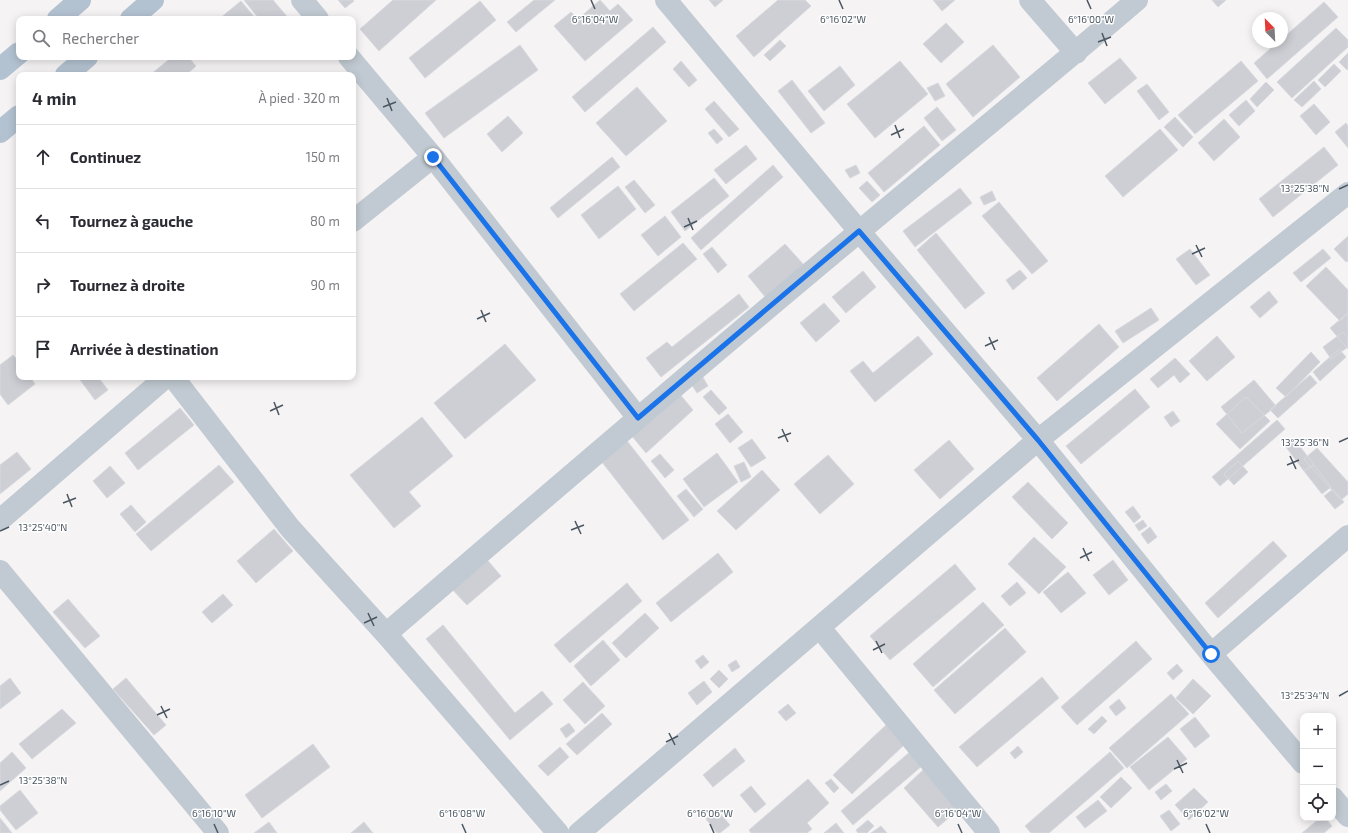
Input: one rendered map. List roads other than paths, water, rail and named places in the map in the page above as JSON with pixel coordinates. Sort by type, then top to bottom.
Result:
[{"type":"main road","points":[[61,16],[80,0]]},
{"type":"main road","points":[[134,16],[153,0]]},
{"type":"main road","points":[[0,69],[16,56]]},
{"type":"main road","points":[[70,72],[84,60]]},
{"type":"main road","points":[[0,132],[16,119]]},
{"type":"street","points":[[302,0],[315,16]]},
{"type":"street","points":[[666,0],[859,231],[1038,440],[1211,654],[1300,759]]},
{"type":"street","points":[[1030,0],[1076,53]]},
{"type":"street","points":[[386,634],[859,231],[1076,53],[1137,0]]},
{"type":"street","points":[[352,60],[433,157],[638,418]]},
{"type":"street","points":[[356,218],[433,157]]},
{"type":"street","points":[[579,833],[1038,440],[1348,193]]},
{"type":"street","points":[[0,520],[163,380]]},
{"type":"street","points":[[175,380],[290,528],[386,634],[558,833]]},
{"type":"street","points":[[1211,654],[1348,536]]},
{"type":"street","points":[[0,572],[218,833]]},
{"type":"street","points":[[820,628],[989,833]]},
{"type":"street","points":[[1336,802],[1348,816]]}]
